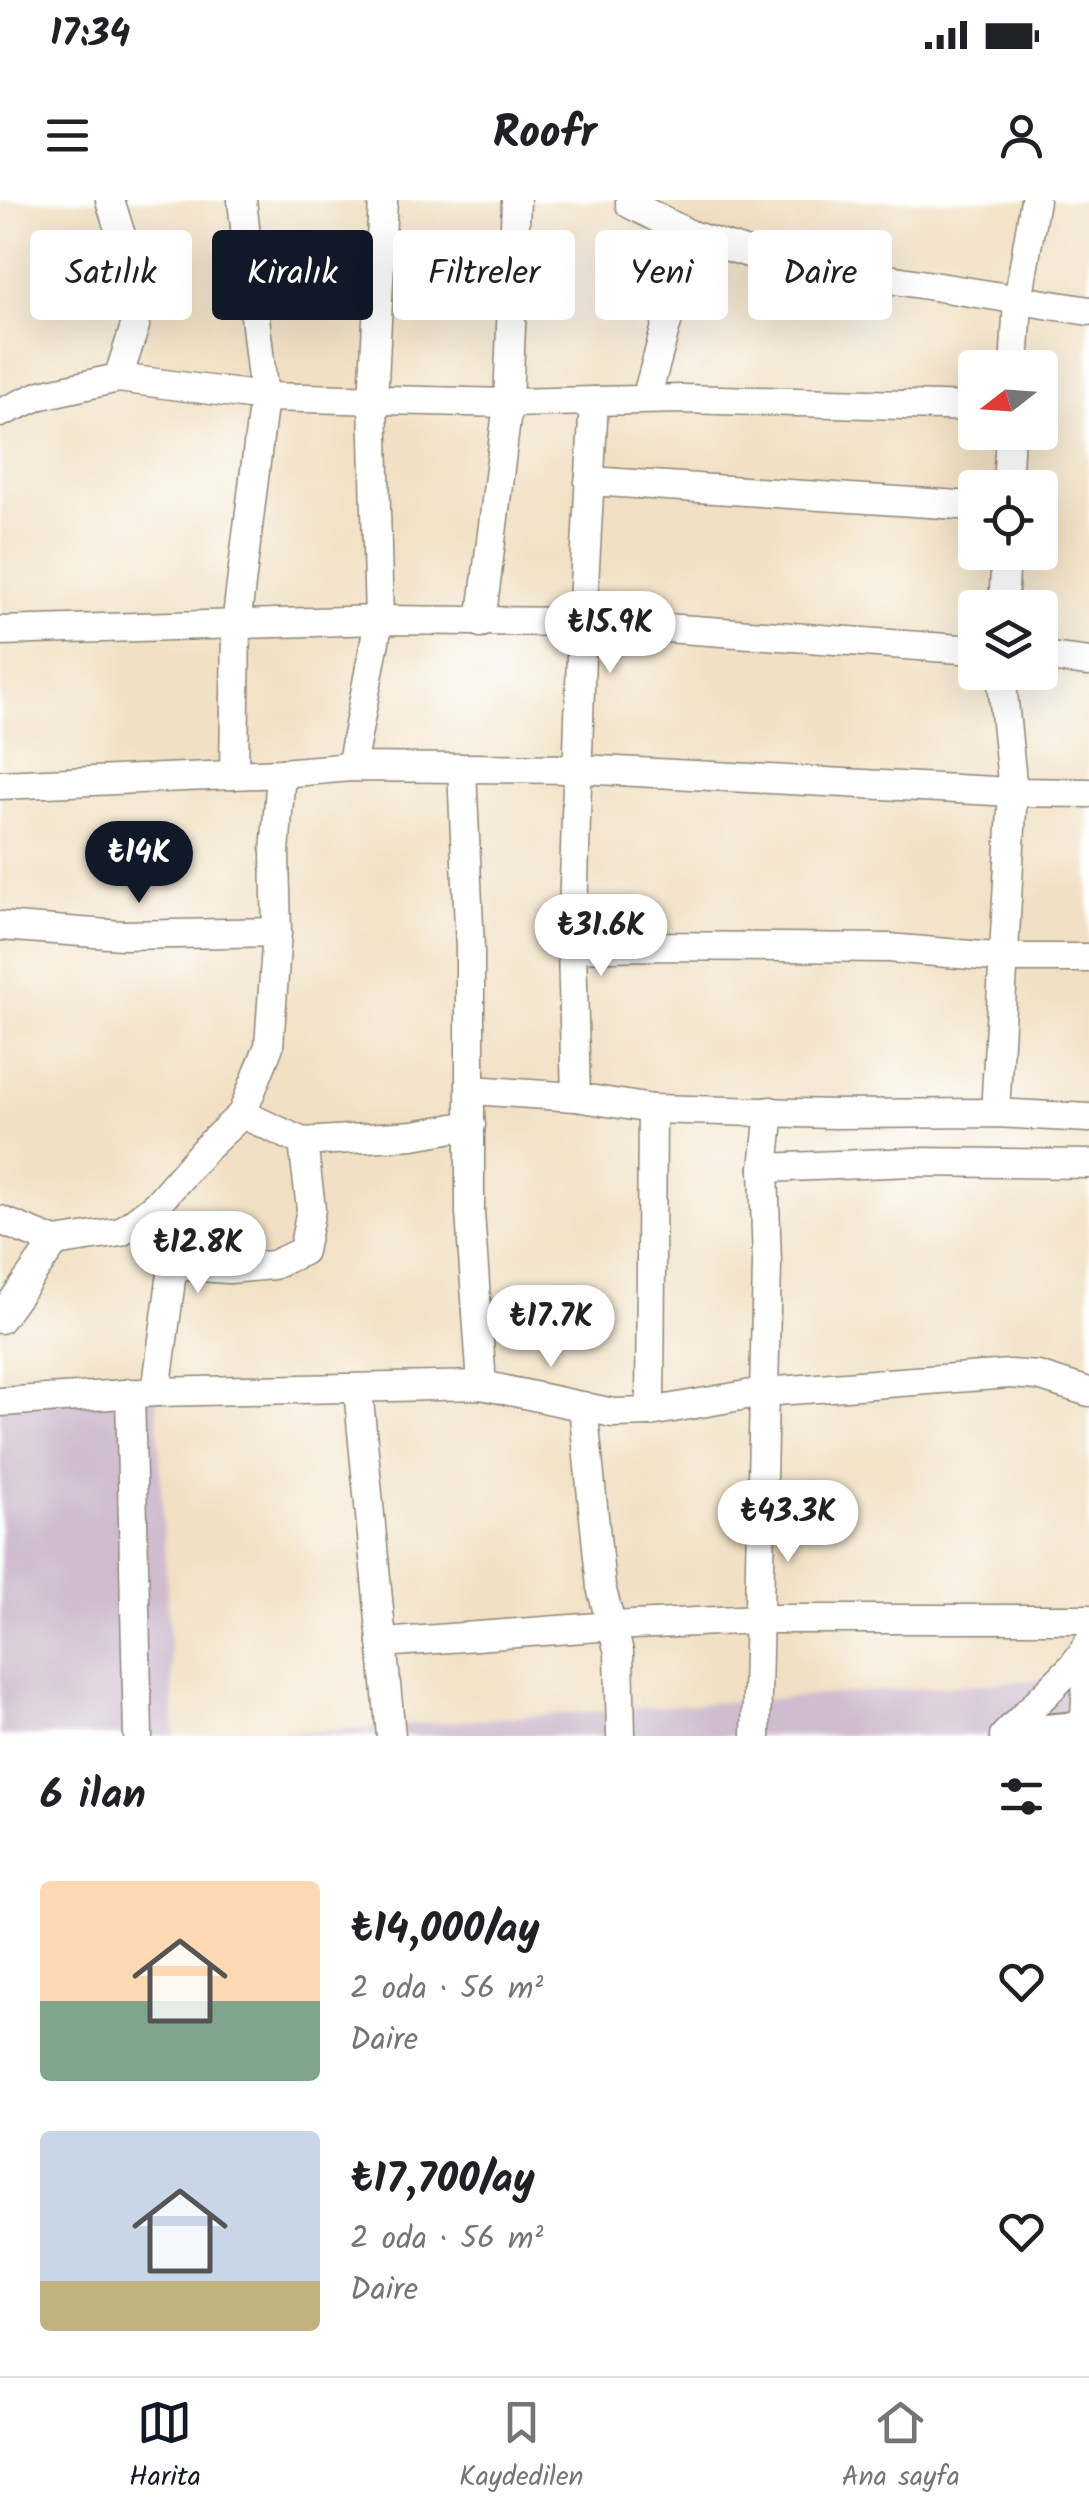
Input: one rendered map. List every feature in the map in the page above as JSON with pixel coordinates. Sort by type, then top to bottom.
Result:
[{"type":"highway","points":[[1035,1736],[1085,1733]]},
{"type":"street","points":[[110,200],[125,248],[136,326],[118,378]]},
{"type":"street","points":[[234,775],[236,625],[264,397],[242,200]]},
{"type":"street","points":[[352,767],[379,620],[373,400],[382,200]]},
{"type":"street","points":[[481,622],[508,402],[516,200]]},
{"type":"street","points":[[1015,350],[1018,301],[1035,200]]},
{"type":"street","points":[[625,201],[681,230]]},
{"type":"street","points":[[728,247],[770,260],[1089,311]]},
{"type":"street","points":[[646,400],[668,320]]},
{"type":"street","points":[[0,413],[41,395],[118,378],[264,397],[958,407]]},
{"type":"street","points":[[576,1097],[572,948],[582,622],[594,400]]},
{"type":"street","points":[[590,481],[958,505]]},
{"type":"street","points":[[0,631],[379,620],[582,622],[958,649]]},
{"type":"street","points":[[1058,658],[1089,662]]},
{"type":"street","points":[[995,1113],[1012,792],[1003,690]]},
{"type":"street","points":[[0,785],[352,767],[580,769],[1012,792],[1089,792]]},
{"type":"street","points":[[462,770],[470,949],[470,1213],[482,1385]]},
{"type":"street","points":[[0,1220],[55,1242],[121,1232],[156,1205],[242,1114],[269,1046],[281,773]]},
{"type":"street","points":[[0,926],[122,934],[277,932]]},
{"type":"street","points":[[572,948],[889,948],[1006,958],[1089,958]]},
{"type":"street","points":[[471,1090],[576,1097],[652,1109],[995,1113],[1089,1118]]},
{"type":"street","points":[[650,1412],[652,1109]]},
{"type":"street","points":[[756,1736],[767,1264],[764,1168],[770,1110]]},
{"type":"street","points":[[242,1114],[303,1142],[413,1135],[470,1125]]},
{"type":"street","points":[[173,1265],[228,1268],[273,1264],[303,1251],[310,1209],[303,1142]]},
{"type":"street","points":[[764,1168],[913,1162],[1089,1164]]},
{"type":"street","points":[[138,1736],[143,1392],[173,1265],[156,1205]]},
{"type":"street","points":[[0,1320],[55,1242]]},
{"type":"street","points":[[0,1402],[143,1392],[482,1385],[613,1412],[650,1412],[763,1392],[1010,1374],[1038,1376],[1089,1392]]},
{"type":"street","points":[[358,1389],[391,1736]]},
{"type":"street","points":[[583,1406],[602,1588],[619,1652],[621,1736]]},
{"type":"street","points":[[382,1643],[758,1619],[1089,1620]]},
{"type":"street","points":[[1085,1733],[1089,1642]]},
{"type":"street","points":[[1004,1736],[1072,1666],[1089,1642]]},
{"type":"shaded area","points":[[156,1392],[175,1736],[0,1736],[0,1402]]},
{"type":"shaded area","points":[[1089,1676],[1089,1736],[252,1736]]}]
